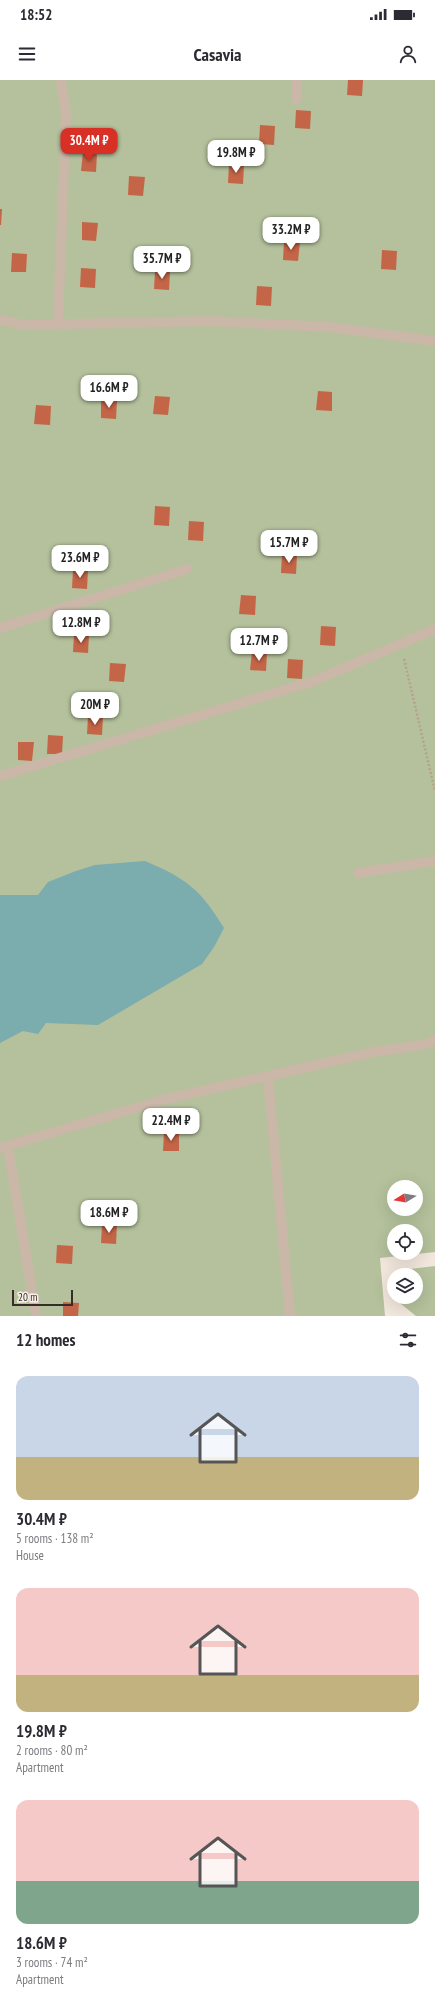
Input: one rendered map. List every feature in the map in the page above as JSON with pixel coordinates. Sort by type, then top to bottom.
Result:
[{"type":"street","points":[[58,324],[66,113],[61,80]]},
{"type":"street","points":[[296,99],[297,80]]},
{"type":"street","points":[[0,319],[23,325],[211,321],[330,327],[435,341]]},
{"type":"street","points":[[0,628],[187,569]]},
{"type":"street","points":[[0,776],[314,681],[435,629]]},
{"type":"street","points":[[358,873],[435,861]]},
{"type":"street","points":[[36,1316],[4,1147],[166,1099],[378,1051],[423,1045],[435,1040]]},
{"type":"street","points":[[268,1077],[290,1316],[288,1316]]},
{"type":"path","points":[[400,643],[435,791]]},
{"type":"green space","points":[[0,80],[435,80],[435,1252],[423,1253],[423,1224],[387,1224],[387,1257],[380,1258],[385,1316],[0,1316]]},
{"type":"green space","points":[[435,1266],[435,1316],[416,1316],[401,1304],[423,1304],[423,1268],[418,1268]]},
{"type":"water","points":[[145,861],[171,873],[191,887],[208,904],[224,928],[214,947],[202,964],[98,1025],[46,1023],[38,1034],[23,1031],[0,1043],[0,895],[38,895],[48,882],[76,871],[95,865]]},
{"type":"building","points":[[348,80],[363,80],[362,96],[347,95]]},
{"type":"building","points":[[296,110],[311,111],[310,129],[295,128]]},
{"type":"building","points":[[260,125],[275,126],[274,145],[259,144]]},
{"type":"building","points":[[83,152],[97,153],[96,172],[81,171]]},
{"type":"building","points":[[229,164],[244,165],[243,184],[228,183]]},
{"type":"building","points":[[129,176],[145,177],[143,196],[128,195]]},
{"type":"building","points":[[0,209],[2,209],[1,225],[0,225]]},
{"type":"building","points":[[82,222],[98,223],[96,241],[82,240]]},
{"type":"building","points":[[284,241],[300,242],[298,261],[283,260]]},
{"type":"building","points":[[382,250],[397,251],[396,270],[381,269]]},
{"type":"building","points":[[12,253],[27,254],[26,272],[11,272]]},
{"type":"building","points":[[81,268],[96,269],[95,288],[80,287]]},
{"type":"building","points":[[155,271],[170,272],[169,290],[154,289]]},
{"type":"building","points":[[257,286],[272,287],[271,306],[256,305]]},
{"type":"building","points":[[318,391],[332,392],[332,411],[316,410]]},
{"type":"building","points":[[155,396],[170,397],[168,415],[153,414]]},
{"type":"building","points":[[101,400],[117,401],[116,419],[101,418]]},
{"type":"building","points":[[36,405],[51,406],[50,425],[34,424]]},
{"type":"building","points":[[155,506],[170,507],[169,526],[154,525]]},
{"type":"building","points":[[189,521],[204,522],[203,541],[188,540]]},
{"type":"building","points":[[282,554],[297,555],[296,574],[281,573]]},
{"type":"building","points":[[73,570],[88,570],[87,589],[72,588]]},
{"type":"building","points":[[241,595],[256,596],[255,615],[239,614]]},
{"type":"building","points":[[321,626],[336,627],[335,646],[320,645]]},
{"type":"building","points":[[74,634],[89,635],[88,653],[73,652]]},
{"type":"building","points":[[252,652],[267,653],[266,671],[250,670]]},
{"type":"building","points":[[288,659],[303,660],[302,679],[287,678]]},
{"type":"building","points":[[110,663],[126,664],[124,682],[109,681]]},
{"type":"building","points":[[88,716],[103,717],[102,735],[87,734]]},
{"type":"building","points":[[48,735],[63,736],[62,754],[47,754]]},
{"type":"building","points":[[18,742],[34,742],[32,761],[18,760]]},
{"type":"building","points":[[164,1132],[179,1133],[179,1151],[163,1151]]},
{"type":"building","points":[[102,1225],[117,1225],[116,1244],[101,1243]]},
{"type":"building","points":[[57,1245],[73,1246],[72,1264],[56,1263]]},
{"type":"building","points":[[63,1302],[79,1303],[78,1316],[63,1316]]}]
